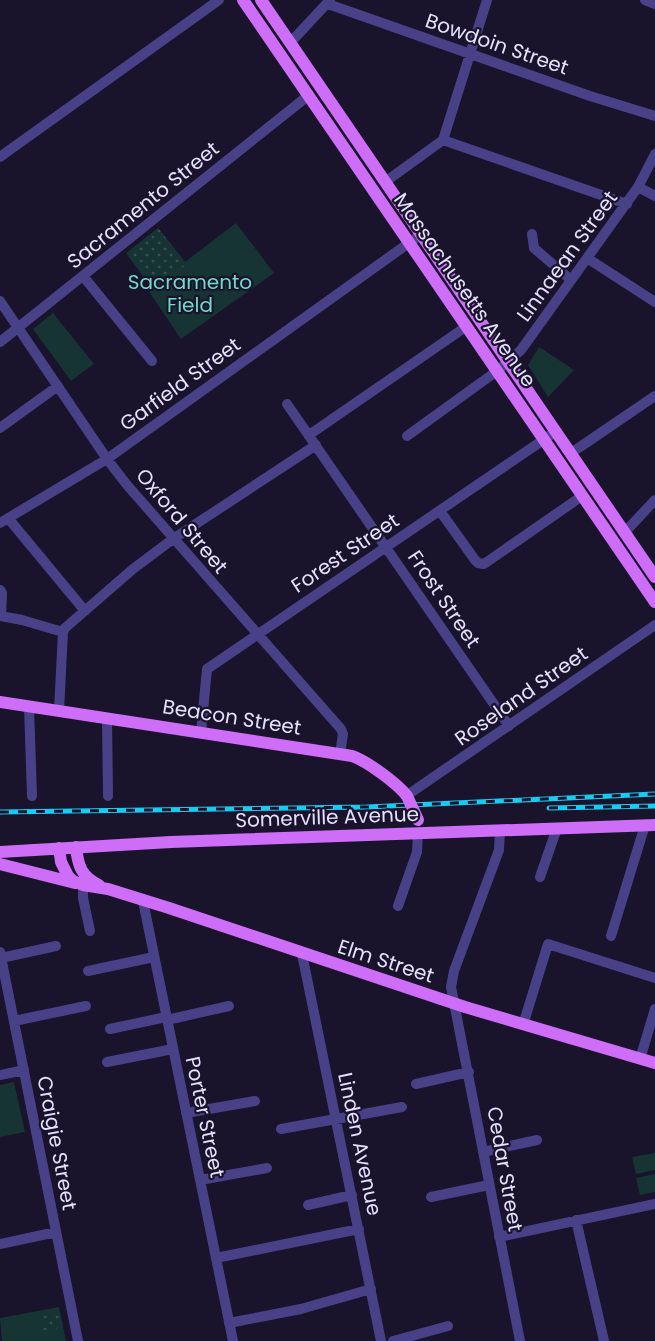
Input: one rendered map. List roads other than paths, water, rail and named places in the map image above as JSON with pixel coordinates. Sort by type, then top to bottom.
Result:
[{"type":"main road","name":"Massachusetts Avenue","points":[[243,0],[497,371],[550,435],[570,453],[654,575]]},
{"type":"main road","name":"Massachusetts Avenue","points":[[261,0],[508,363],[582,496],[655,602]]},
{"type":"main road","name":"Beacon Street","points":[[0,702],[355,757],[400,788],[407,796],[418,820],[418,833]]},
{"type":"main road","name":"Somerville Avenue","points":[[0,852],[76,847],[650,825]]},
{"type":"main road","name":"Elm Street","points":[[76,847],[78,865],[82,873],[108,890]]},
{"type":"main road","points":[[59,848],[62,865],[68,876],[83,885]]},
{"type":"main road","name":"Elm Street","points":[[0,864],[108,890],[454,1004],[655,1063]]},
{"type":"street","points":[[0,157],[219,0]]},
{"type":"street","points":[[385,182],[443,140],[487,0]]},
{"type":"street","points":[[645,0],[655,4]]},
{"type":"street","points":[[290,43],[329,2]]},
{"type":"street","name":"Bowdoin Street","points":[[329,2],[471,55],[655,116]]},
{"type":"street","name":"Sacramento Street","points":[[0,342],[309,95]]},
{"type":"street","points":[[443,140],[627,204]]},
{"type":"street","name":"Linnaean Street","points":[[407,436],[508,363],[521,350],[627,204],[655,154]]},
{"type":"street","points":[[638,187],[655,196]]},
{"type":"street","points":[[532,234],[534,248],[571,280]]},
{"type":"street","name":"Garfield Street","points":[[4,521],[107,459],[420,235]]},
{"type":"street","points":[[587,258],[655,302]]},
{"type":"street","points":[[83,276],[152,361]]},
{"type":"street","name":"Oxford Street","points":[[0,301],[107,459],[256,635],[341,729],[343,738],[340,754]]},
{"type":"street","points":[[309,435],[466,326]]},
{"type":"street","points":[[0,428],[58,386]]},
{"type":"street","points":[[570,453],[655,396]]},
{"type":"street","name":"Frost Street","points":[[288,404],[509,726]]},
{"type":"street","name":"Forest Street","points":[[201,732],[207,669],[550,435]]},
{"type":"street","points":[[59,711],[63,632],[133,569],[173,539],[316,445]]},
{"type":"street","points":[[440,511],[475,560],[484,564],[582,496]]},
{"type":"street","points":[[625,532],[655,500]]},
{"type":"street","points":[[4,521],[85,611]]},
{"type":"street","points":[[0,590],[2,593],[1,616],[63,632]]},
{"type":"street","name":"Roseland Street","points":[[407,796],[655,625]]},
{"type":"street","points":[[29,706],[32,796]]},
{"type":"street","points":[[107,718],[108,796]]},
{"type":"street","points":[[611,936],[650,825]]},
{"type":"street","points":[[540,877],[558,828]]},
{"type":"street","name":"Cedar Street","points":[[500,830],[499,850],[453,975],[451,987],[520,1341]]},
{"type":"street","points":[[398,906],[417,852],[418,833]]},
{"type":"street","points":[[83,885],[90,930]]},
{"type":"street","name":"Porter Street","points":[[142,901],[233,1341]]},
{"type":"street","points":[[523,1024],[548,944],[655,978]]},
{"type":"street","points":[[1,955],[57,946]]},
{"type":"street","name":"Linden Avenue","points":[[302,954],[381,1341]]},
{"type":"street","name":"Craigie Street","points":[[1,955],[78,1341]]},
{"type":"street","points":[[88,971],[154,957]]},
{"type":"street","points":[[14,1021],[86,1006]]},
{"type":"street","points":[[110,1029],[230,1006]]},
{"type":"street","points":[[640,1059],[655,1009]]},
{"type":"street","points":[[107,1062],[173,1049]]},
{"type":"street","points":[[0,1075],[24,1071]]},
{"type":"street","points":[[416,1083],[469,1072]]},
{"type":"street","points":[[186,1113],[255,1101]]},
{"type":"street","points":[[280,1129],[402,1107]]},
{"type":"street","points":[[483,1152],[537,1140]]},
{"type":"street","points":[[200,1180],[267,1168]]},
{"type":"street","points":[[431,1197],[489,1185]]},
{"type":"street","points":[[308,1204],[352,1195]]},
{"type":"street","points":[[499,1237],[655,1204]]},
{"type":"street","points":[[576,1220],[604,1341]]},
{"type":"street","points":[[216,1258],[359,1229]]},
{"type":"street","points":[[0,1244],[56,1232]]},
{"type":"street","points":[[229,1323],[301,1309],[371,1289]]},
{"type":"street","points":[[393,1341],[448,1326]]},
{"type":"railway","points":[[0,812],[367,807],[655,794]]},
{"type":"railway","points":[[549,808],[655,806]]},
{"type":"park label","name":"Sacramento Field","points":[[190,294]]}]
